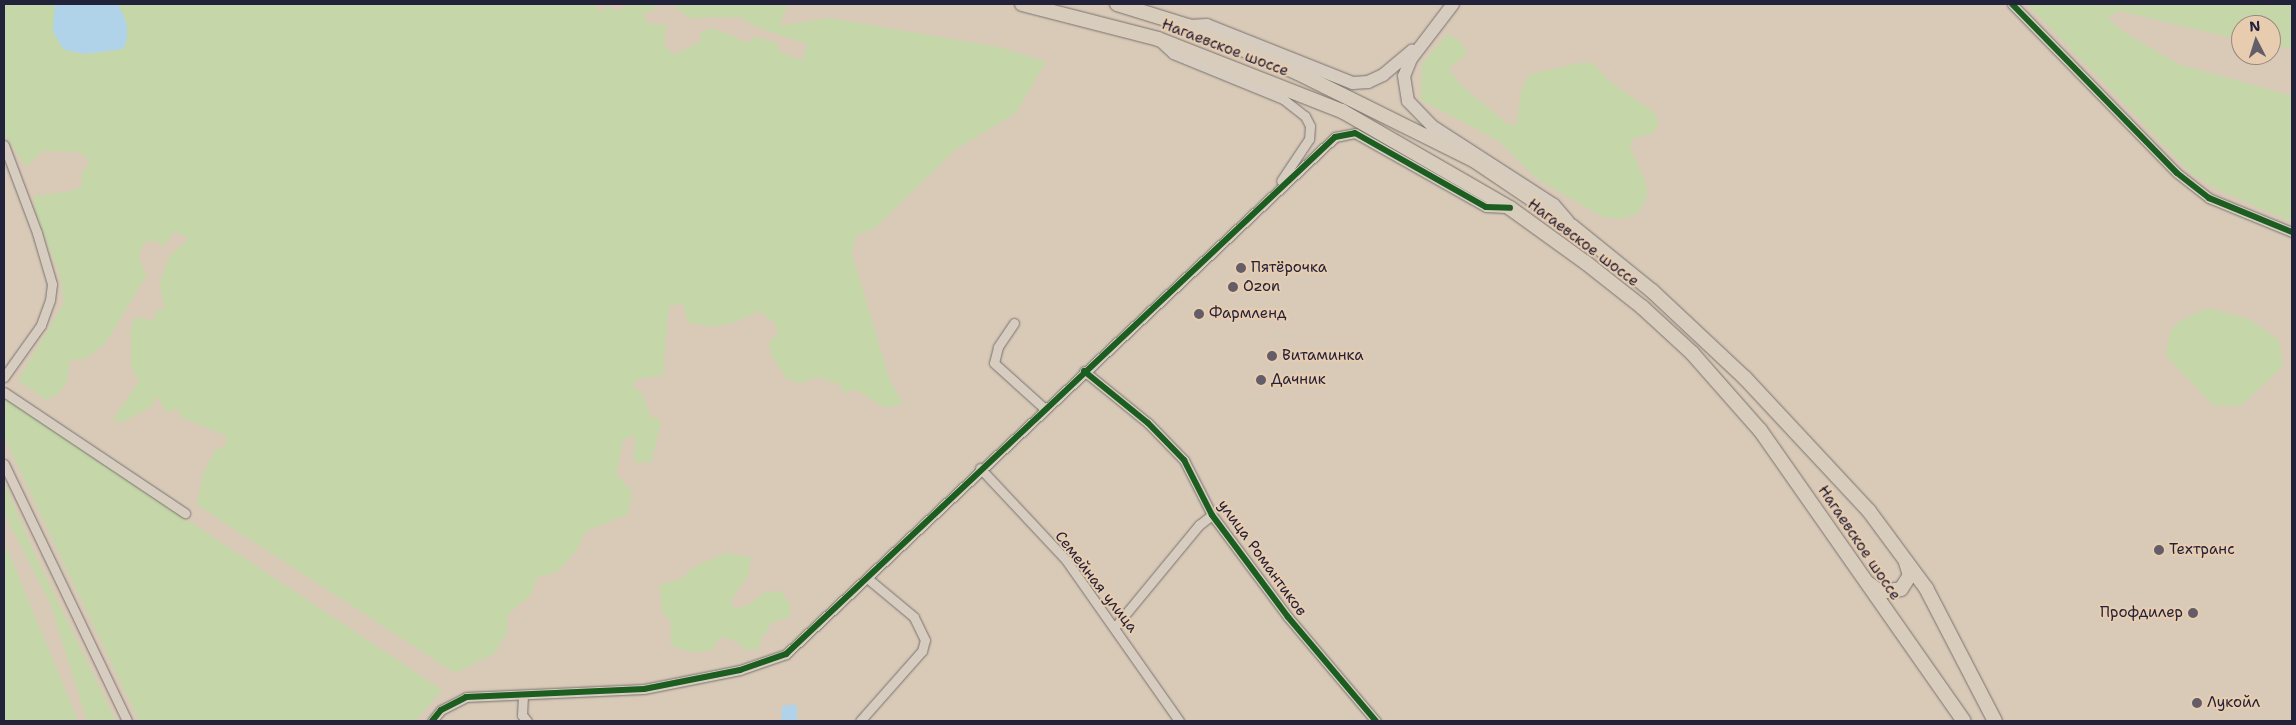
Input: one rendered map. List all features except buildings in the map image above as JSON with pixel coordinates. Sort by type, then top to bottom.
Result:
[{"type":"main road","name":"Нагаевское шоссе","points":[[1022,4],[1158,39],[1342,111],[1510,208],[1642,307],[1692,353],[1760,430],[1964,721]]},
{"type":"main road","name":"Нагаевское шоссе","points":[[1117,4],[1188,26],[1385,114],[1475,161],[1573,227],[1652,291],[1745,378],[1843,482],[1900,551],[1930,595],[1995,721]]},
{"type":"main road","points":[[1861,576],[1880,592],[1901,589],[1910,575],[1900,551]]},
{"type":"street","points":[[1188,26],[1207,25],[1353,83],[1368,82],[1383,75],[1426,37],[1453,4]]},
{"type":"street","points":[[2012,4],[2177,173],[2209,198],[2292,232]]},
{"type":"street","points":[[1426,37],[1404,76],[1404,89],[1414,111],[1432,126],[1554,204],[1573,227]]},
{"type":"street","points":[[1158,39],[1173,54],[1283,99],[1305,116],[1310,126],[1309,139],[1276,190]]},
{"type":"street","points":[[432,721],[441,710],[466,698],[644,689],[749,667],[786,654],[980,468],[1326,143],[1335,137],[1355,133],[1486,206],[1510,208]]},
{"type":"street","points":[[4,145],[41,242],[52,284],[50,300],[41,325],[4,377]]},
{"type":"street","points":[[1014,323],[998,347],[994,362],[1044,408]]},
{"type":"street","name":"улица Романтиков","points":[[1084,371],[1148,424],[1184,460],[1212,515],[1288,617],[1376,721]]},
{"type":"street","points":[[4,392],[184,512]]},
{"type":"street","points":[[4,464],[127,721]]},
{"type":"street","name":"Семейная улица","points":[[980,468],[1066,560],[1180,721]]},
{"type":"street","points":[[1114,628],[1199,525],[1212,515]]},
{"type":"street","points":[[860,721],[922,651],[925,640],[914,617],[867,578]]},
{"type":"street","points":[[523,696],[522,714],[527,721]]},
{"type":"green space","points":[[4,4],[596,4],[598,12],[609,6],[617,11],[630,4],[657,4],[653,10],[642,15],[650,24],[667,25],[664,45],[674,55],[701,41],[700,32],[714,28],[748,43],[755,36],[779,44],[778,51],[802,61],[807,44],[754,26],[740,17],[688,18],[672,4],[789,4],[779,26],[829,18],[999,47],[1046,62],[1016,113],[955,150],[874,229],[856,235],[852,254],[890,380],[903,404],[886,408],[854,389],[845,394],[839,384],[817,377],[800,383],[787,379],[771,355],[769,342],[778,333],[776,324],[759,311],[736,322],[715,327],[688,323],[683,304],[669,306],[663,376],[641,378],[632,385],[642,393],[651,417],[658,418],[661,423],[651,462],[634,463],[635,438],[631,435],[623,441],[616,474],[632,491],[628,514],[585,532],[577,550],[557,572],[537,577],[531,595],[508,614],[507,633],[494,654],[455,673],[197,505],[203,473],[216,449],[225,447],[227,436],[182,418],[177,408],[166,413],[159,399],[154,398],[154,405],[125,421],[112,421],[139,381],[131,367],[131,327],[136,317],[154,321],[155,312],[164,309],[160,282],[170,255],[189,239],[175,231],[164,246],[154,241],[144,242],[139,259],[147,275],[105,344],[85,359],[70,360],[67,383],[57,395],[46,400],[18,380],[64,303],[61,279],[35,210],[34,196],[72,191],[82,186],[81,175],[90,161],[79,152],[43,151],[26,167],[4,134]]},
{"type":"green space","points":[[2027,4],[2292,4],[2292,48],[2281,47],[2281,15],[2231,15],[2231,38],[2119,11],[2108,18],[2124,32],[2178,64],[2289,95],[2292,89],[2292,222],[2214,188],[2192,174]]},
{"type":"green space","points":[[1448,33],[1461,42],[1467,54],[1449,69],[1461,85],[1509,125],[1517,124],[1521,91],[1530,74],[1579,63],[1593,63],[1610,82],[1655,113],[1659,124],[1653,133],[1632,139],[1630,147],[1646,183],[1647,198],[1637,214],[1621,219],[1603,217],[1537,179],[1499,141],[1421,100],[1422,64]]},
{"type":"green space","points":[[2207,308],[2249,319],[2279,340],[2283,366],[2241,406],[2213,405],[2166,356],[2170,332],[2178,322]]},
{"type":"green space","points":[[4,395],[102,463],[442,690],[415,721],[139,721],[4,437]]},
{"type":"green space","points":[[4,481],[33,550],[116,721],[87,721],[50,603],[4,513]]},
{"type":"green space","points":[[4,543],[13,562],[78,721],[4,721]]},
{"type":"green space","points":[[726,553],[751,557],[748,576],[731,600],[734,610],[750,604],[763,593],[781,591],[791,606],[789,618],[771,622],[767,632],[760,639],[760,648],[744,651],[741,644],[724,637],[716,642],[715,648],[704,652],[689,652],[671,646],[671,622],[662,611],[659,585],[681,579],[693,567]]},
{"type":"water","points":[[55,4],[118,4],[127,24],[127,40],[123,49],[84,54],[63,49],[53,31]]},
{"type":"water","points":[[786,705],[797,705],[797,721],[779,721],[782,718],[781,708]]},
{"type":"cycle path","points":[[2012,4],[2177,173],[2209,198],[2292,232]]},
{"type":"cycle path","points":[[432,721],[441,710],[466,697],[644,689],[740,670],[786,654],[1335,137],[1355,133],[1486,207],[1510,208]]},
{"type":"cycle path","points":[[1084,371],[1148,423],[1184,460],[1212,515],[1288,617],[1376,721]]},
{"type":"place","name":"Пятёрочка","points":[[1241,268]]},
{"type":"place","name":"Ozon","points":[[1233,287]]},
{"type":"place","name":"Фармленд","points":[[1199,314]]},
{"type":"place","name":"Витаминка","points":[[1272,356]]},
{"type":"place","name":"Дачник","points":[[1261,380]]},
{"type":"place","name":"Техтранс","points":[[2159,550]]},
{"type":"place","name":"Профдилер","points":[[2193,613]]},
{"type":"place","name":"Лукойл","points":[[2197,703]]}]
